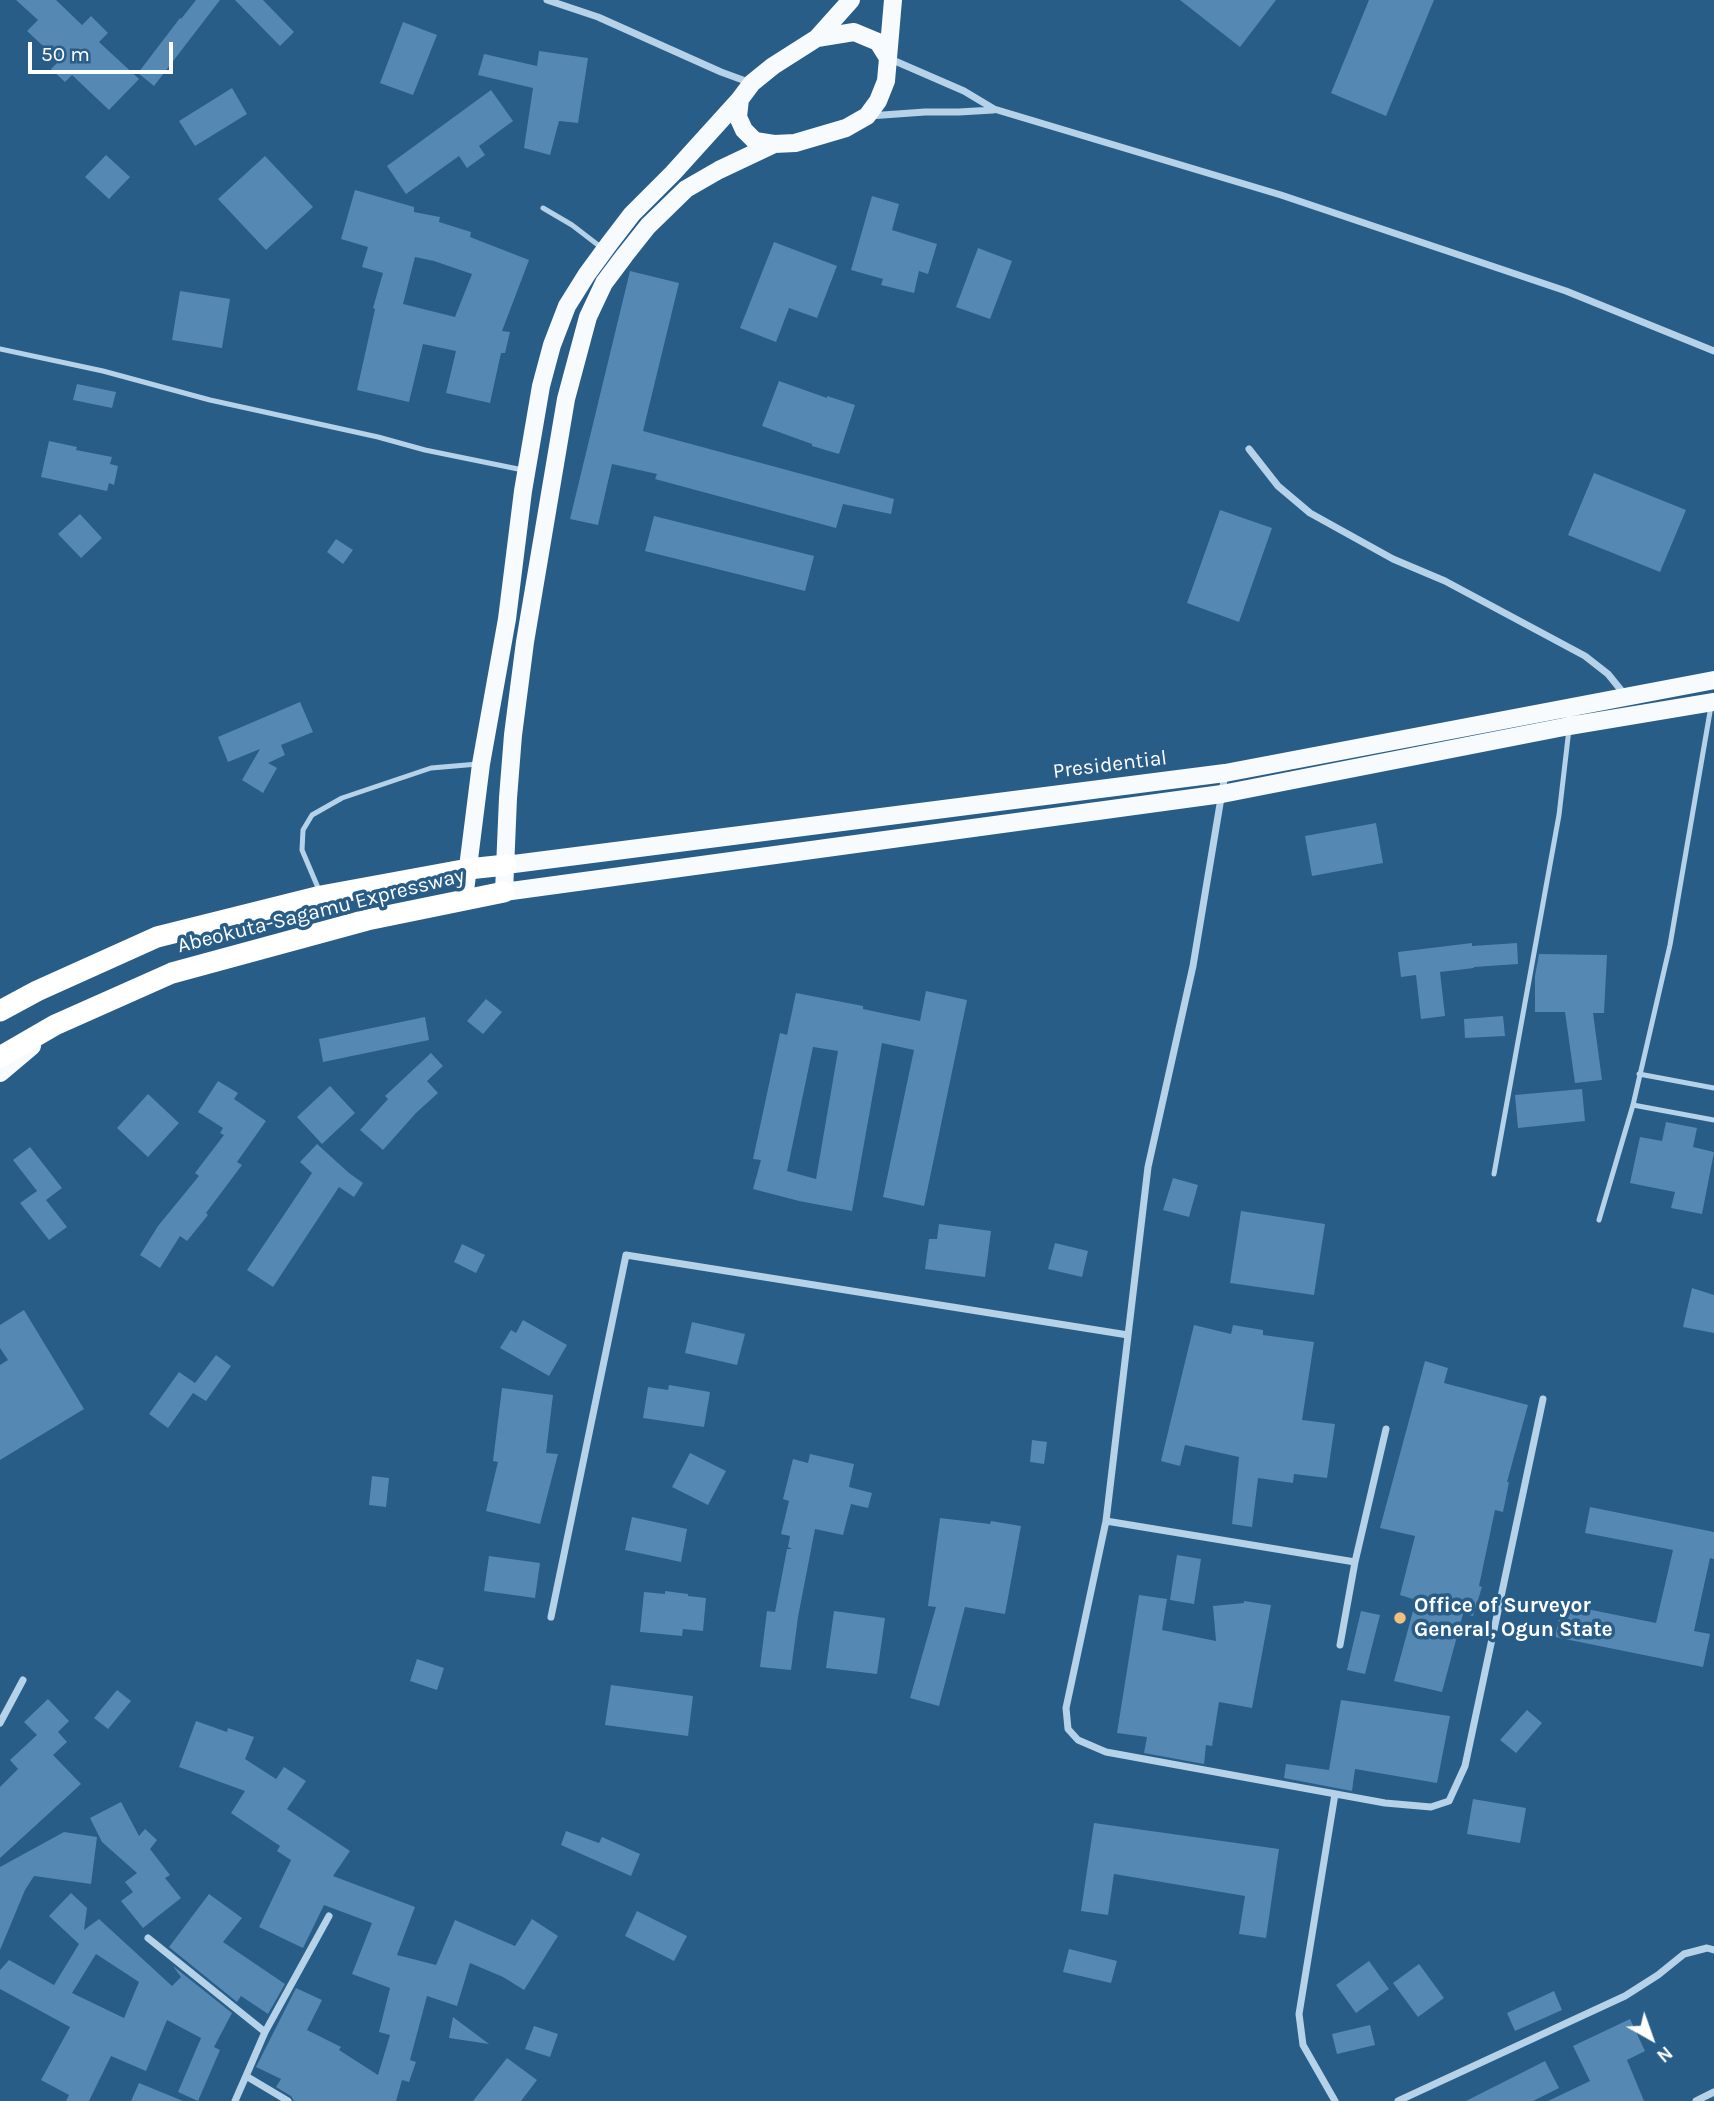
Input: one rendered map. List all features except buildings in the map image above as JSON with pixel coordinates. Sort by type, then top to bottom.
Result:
[{"type":"highway","name":"Abeokuta-Sagamu Expressway","points":[[0,1011],[37,990],[157,937],[321,896],[468,869],[506,865]]},
{"type":"highway","name":"Abeokuta-Sagamu Expressway","points":[[0,1057],[55,1025],[172,973],[367,920],[504,892]]},
{"type":"main road","points":[[464,899],[481,764],[507,619],[541,386],[552,345],[567,306],[587,274],[632,214],[691,154],[752,83],[817,37],[851,0]]},
{"type":"main road","points":[[740,99],[738,117],[744,130],[755,141],[774,144],[808,140],[846,128],[867,116],[878,101],[886,81],[893,0]]},
{"type":"main road","points":[[817,37],[853,32],[878,42],[888,58]]},
{"type":"main road","points":[[774,144],[686,189],[648,226],[625,255],[604,283],[588,317],[566,399],[526,642],[513,735],[504,892],[1222,794],[1569,726],[1713,702]]},
{"type":"main road","name":"Presidential","points":[[506,865],[1225,773],[1714,680]]},
{"type":"main road","points":[[0,1005],[37,990]]},
{"type":"main road","points":[[0,1073],[55,1025]]},
{"type":"street","points":[[547,0],[598,17],[721,72],[752,83]]},
{"type":"street","points":[[888,58],[964,91],[994,109],[1307,204],[1566,291],[1714,351]]},
{"type":"street","points":[[867,116],[994,109]]},
{"type":"street","points":[[1249,449],[1279,485],[1310,513],[1393,559],[1445,581],[1585,656],[1608,674],[1625,696]]},
{"type":"street","points":[[1225,773],[1192,965],[1149,1167],[1106,1521],[1066,1707],[1068,1729],[1078,1740],[1106,1752],[1385,1803],[1431,1807],[1449,1801],[1465,1766],[1543,1399]]},
{"type":"street","points":[[551,1617],[626,1255],[1128,1335]]},
{"type":"street","points":[[1340,1645],[1355,1562],[1386,1429]]},
{"type":"street","points":[[1106,1521],[1355,1562]]},
{"type":"street","points":[[0,1723],[23,1680]]},
{"type":"street","points":[[1335,1794],[1299,2014],[1303,2045],[1335,2101]]},
{"type":"street","points":[[235,2101],[265,2032],[329,1916]]},
{"type":"street","points":[[148,1938],[265,2032]]},
{"type":"street","points":[[1398,2101],[1625,1996],[1684,1954],[1707,1948],[1714,1950]]},
{"type":"street","points":[[246,2076],[288,2101]]},
{"type":"street","points":[[1696,2101],[1714,2092]]},
{"type":"lane","points":[[543,208],[572,225],[604,250]]},
{"type":"lane","points":[[0,349],[103,371],[209,400],[425,450],[527,470]]},
{"type":"lane","points":[[1599,1220],[1633,1105],[1670,946],[1713,702]]},
{"type":"lane","points":[[1494,1174],[1559,815],[1569,726]]},
{"type":"lane","points":[[321,896],[302,850],[303,830],[312,815],[342,797],[431,768],[481,764]]},
{"type":"lane","points":[[1640,1074],[1714,1088]]},
{"type":"lane","points":[[1633,1105],[1714,1120]]},
{"type":"place","name":"Office of Surveyor General, Ogun State","points":[[1400,1618]]}]
